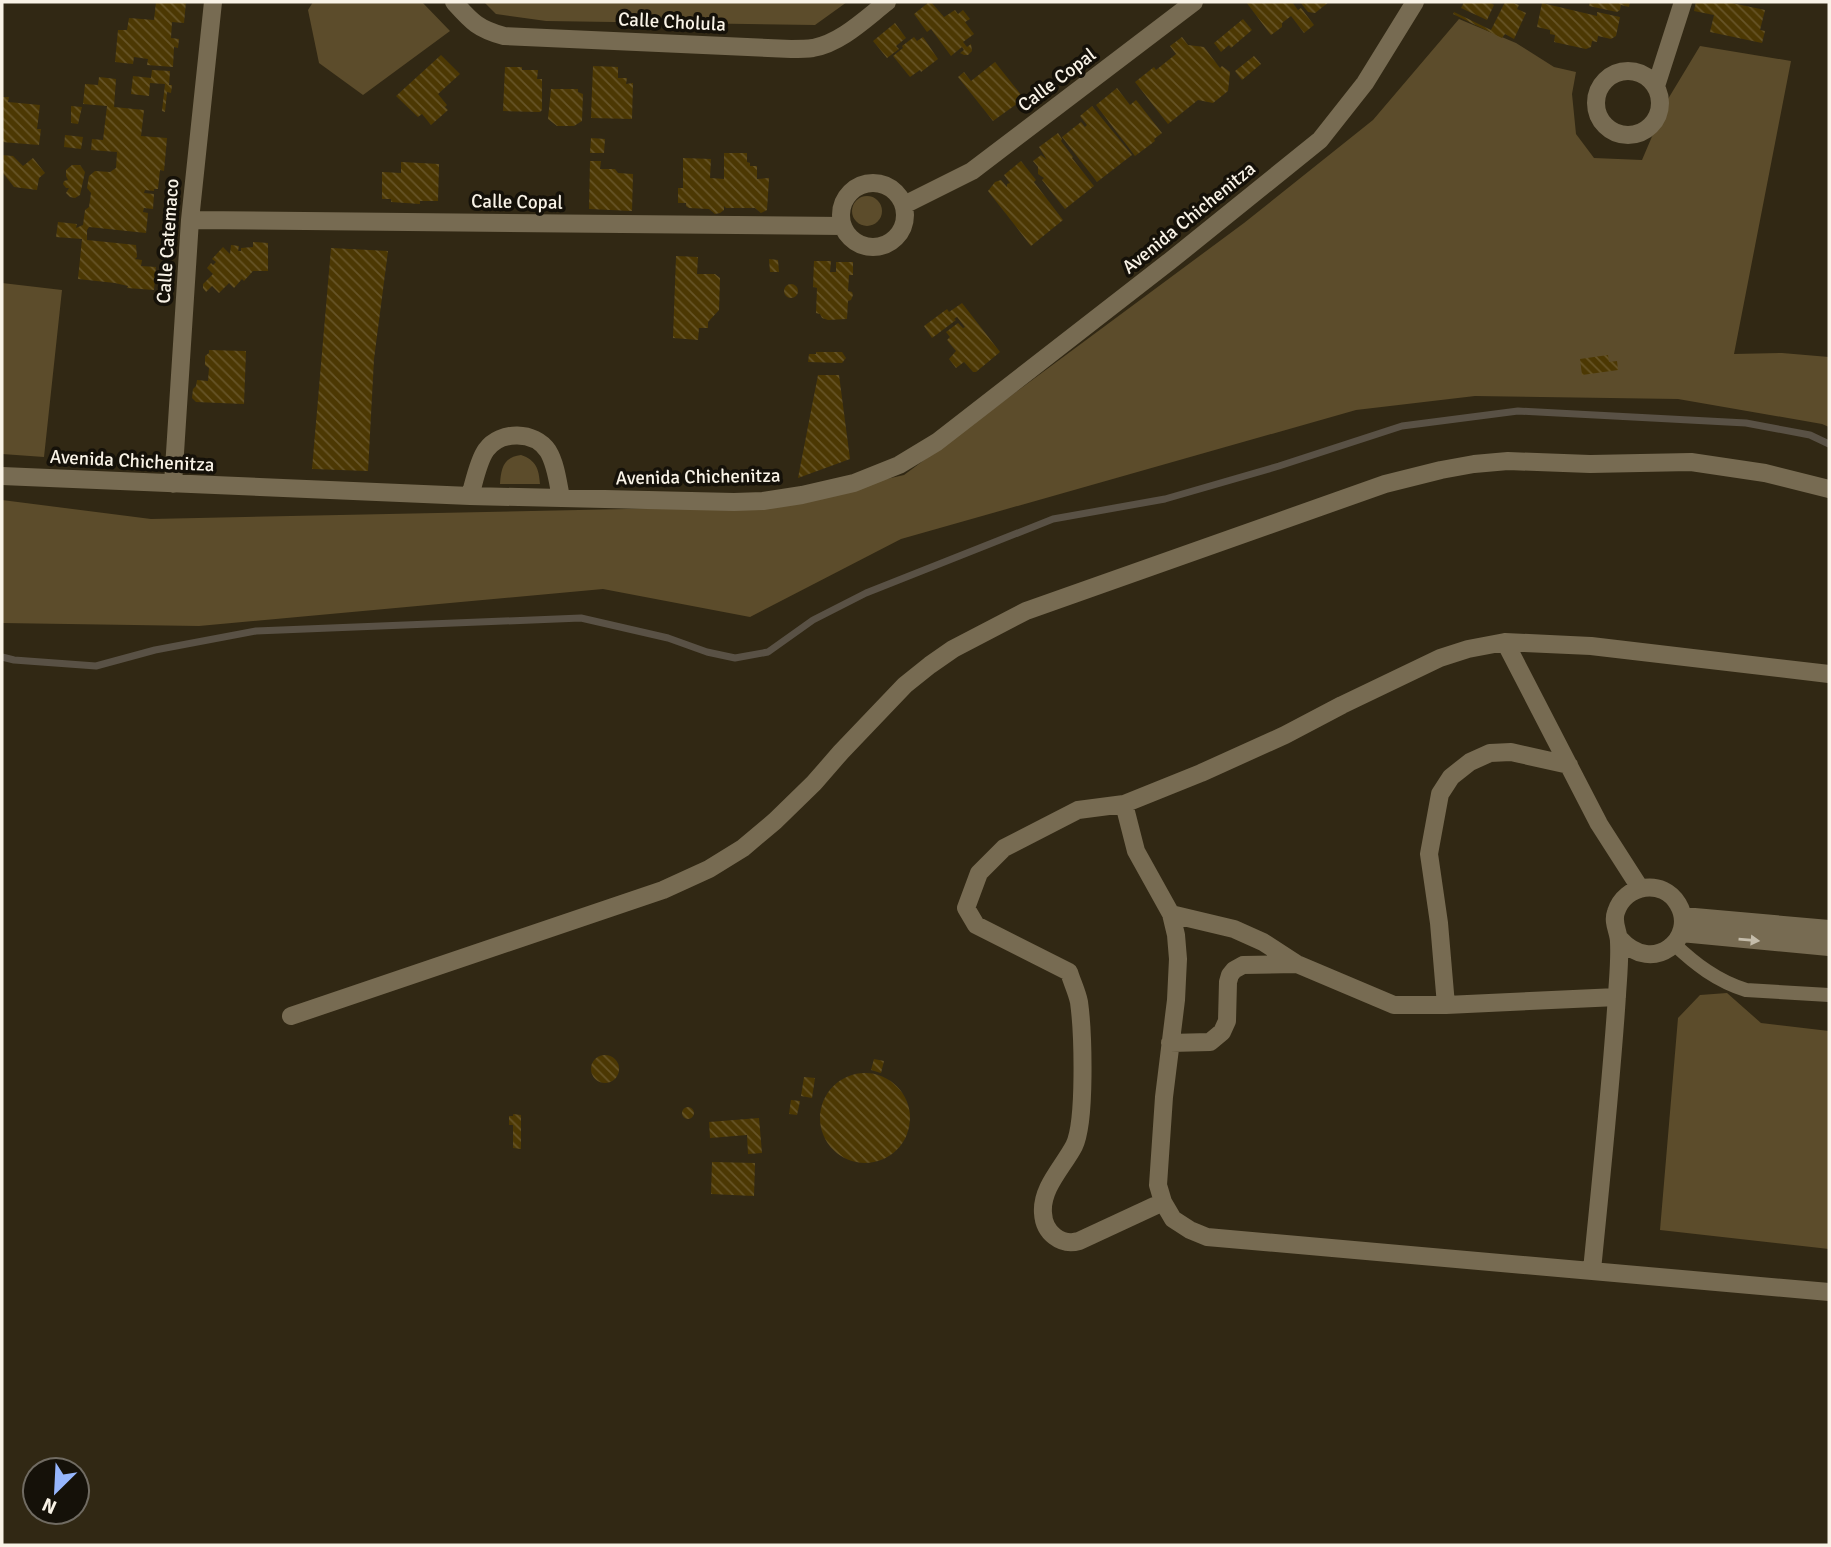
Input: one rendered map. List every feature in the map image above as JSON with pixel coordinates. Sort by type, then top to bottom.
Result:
[{"type":"street","name":"Calle Catemaco","points":[[173,484],[190,220],[213,2]]},
{"type":"street","name":"Calle Cholula","points":[[454,2],[475,24],[504,36],[791,49],[812,48],[829,43],[887,2]]},
{"type":"street","name":"Calle Copal","points":[[904,205],[972,171],[1194,2]]},
{"type":"street","name":"Avenida Chichenitza","points":[[2,476],[470,496],[734,502],[783,498],[854,483],[899,466],[918,455],[1170,261],[1320,139],[1365,83],[1415,2]]},
{"type":"street","points":[[1656,86],[1683,2]]},
{"type":"street","points":[[883,184],[899,196],[904,205],[904,226],[898,236],[881,246],[872,247],[855,241],[843,226],[842,206],[853,189],[862,185],[883,184]]},
{"type":"street","name":"Calle Copal","points":[[190,220],[843,226]]},
{"type":"street","points":[[470,496],[486,450],[497,440],[514,435],[530,437],[547,450],[561,498]]},
{"type":"street","points":[[291,1016],[663,890],[709,869],[743,848],[775,821],[905,685],[953,649],[1026,611],[1385,484],[1441,470],[1508,461],[1590,464],[1691,462],[1765,473],[1829,489]]},
{"type":"street","points":[[1163,1202],[1071,1243],[1061,1241],[1046,1227],[1043,1202],[1074,1146],[1080,1128],[1079,1001],[1069,972],[976,925],[966,908],[979,873],[1004,848],[1078,810],[1124,804],[1201,773],[1285,736],[1440,658],[1468,649],[1505,642],[1557,644],[1632,650],[1829,674]]},
{"type":"street","points":[[1505,642],[1599,824],[1640,888]]},
{"type":"street","points":[[1446,1005],[1439,923],[1429,854],[1440,794],[1451,776],[1470,762],[1490,753],[1511,752],[1569,765]]},
{"type":"street","points":[[1124,804],[1136,850],[1171,914],[1176,935],[1176,1000],[1164,1097],[1158,1185],[1163,1202],[1173,1219],[1207,1237],[1829,1292]]},
{"type":"street","points":[[1640,888],[1659,888],[1675,899],[1680,907],[1679,931],[1664,952],[1640,954],[1628,948],[1620,939],[1615,927],[1615,915],[1628,893],[1640,888]]},
{"type":"street","points":[[1171,914],[1234,929],[1263,942],[1297,964],[1394,1005],[1617,997]]},
{"type":"street","points":[[1679,931],[1829,929]]},
{"type":"street","points":[[1679,931],[1829,947]]},
{"type":"street","points":[[1592,1270],[1620,939]]},
{"type":"street","points":[[1170,1043],[1210,1042],[1222,1032],[1227,1021],[1228,982],[1234,970],[1243,965],[1297,964]]},
{"type":"lane","points":[[1679,931],[1697,965],[1734,986],[1746,990],[1829,995]]},
{"type":"shaded area","points":[[313,2],[422,2],[450,31],[363,95],[319,63],[308,10]]},
{"type":"shaded area","points":[[484,2],[847,2],[815,25],[546,21],[496,14]]},
{"type":"shaded area","points":[[1459,19],[1516,43],[1554,67],[1576,72],[1572,94],[1576,134],[1594,158],[1642,160],[1668,99],[1700,46],[1791,61],[1734,354],[1782,353],[1829,357],[1829,427],[1678,399],[1475,396],[1356,410],[901,539],[750,617],[603,589],[199,626],[2,623],[2,500],[151,519],[768,506],[904,475],[1244,223],[1373,120]]},
{"type":"shaded area","points":[[867,196],[873,197],[881,205],[881,217],[873,225],[867,226],[861,225],[853,217],[852,211],[853,205],[861,197]]},
{"type":"shaded area","points":[[2,283],[62,290],[44,457],[2,454]]},
{"type":"shaded area","points":[[521,455],[536,466],[540,484],[500,484],[504,465],[510,458]]},
{"type":"shaded area","points":[[1727,993],[1761,1023],[1829,1031],[1829,1249],[1660,1230],[1678,1018],[1700,995]]},
{"type":"building","points":[[156,2],[186,2],[184,23],[172,22],[171,38],[179,39],[178,48],[174,47],[173,67],[147,65],[148,59],[134,57],[133,64],[115,62],[118,30],[127,30],[129,18],[154,20]]},
{"type":"building","points":[[929,2],[944,17],[955,10],[958,14],[963,10],[970,19],[965,22],[974,34],[963,42],[967,47],[971,44],[972,51],[968,55],[960,53],[964,50],[962,47],[951,56],[931,29],[927,32],[914,14]]},
{"type":"building","points":[[1246,2],[1292,2],[1298,10],[1301,8],[1314,25],[1304,33],[1291,16],[1271,35]]},
{"type":"building","points":[[1300,2],[1329,2],[1315,13],[1308,12]]},
{"type":"building","points":[[1464,2],[1489,2],[1494,5],[1487,20],[1461,8]]},
{"type":"building","points":[[1505,2],[1519,5],[1517,9],[1526,13],[1514,39],[1505,34],[1502,38],[1453,14],[1454,12],[1491,30]]},
{"type":"building","points":[[1590,2],[1630,2],[1629,7],[1621,5],[1617,12],[1589,6]]},
{"type":"building","points":[[1696,2],[1727,2],[1765,10],[1760,30],[1765,31],[1762,43],[1710,32],[1714,15],[1694,11]]},
{"type":"building","points":[[1542,3],[1597,16],[1597,12],[1620,17],[1616,36],[1611,39],[1598,36],[1597,42],[1592,41],[1591,47],[1586,49],[1554,42],[1555,35],[1550,34],[1550,30],[1537,27]]},
{"type":"building","points":[[1243,19],[1252,30],[1231,48],[1229,45],[1221,52],[1214,43]]},
{"type":"building","points":[[895,23],[906,38],[896,46],[899,49],[887,58],[873,41]]},
{"type":"building","points":[[914,37],[917,41],[923,37],[938,59],[910,77],[893,56]]},
{"type":"building","points":[[1182,37],[1188,45],[1204,47],[1220,68],[1222,66],[1230,72],[1228,91],[1213,103],[1198,100],[1168,124],[1135,82],[1176,54],[1170,46]]},
{"type":"building","points":[[441,55],[460,74],[438,94],[448,110],[431,125],[422,114],[418,117],[396,96]]},
{"type":"building","points":[[1254,56],[1261,64],[1242,80],[1235,71]]},
{"type":"building","points":[[995,62],[1022,96],[1016,101],[1018,103],[993,121],[958,77],[964,72],[971,81]]},
{"type":"building","points":[[593,66],[618,67],[618,78],[627,78],[626,84],[633,83],[632,119],[591,118]]},
{"type":"building","points":[[505,67],[538,70],[537,79],[542,79],[540,112],[503,111]]},
{"type":"building","points":[[152,70],[170,71],[169,85],[172,85],[171,93],[167,92],[165,112],[162,111],[165,84],[150,83],[149,96],[131,94],[133,76],[151,78]]},
{"type":"building","points":[[99,77],[116,79],[114,107],[144,110],[141,136],[167,138],[164,171],[160,170],[158,189],[145,190],[144,193],[154,194],[153,209],[144,208],[143,212],[148,213],[146,233],[89,227],[87,240],[136,245],[135,259],[142,260],[141,266],[156,267],[154,290],[78,279],[82,239],[56,237],[58,222],[77,224],[76,228],[83,225],[91,193],[87,188],[89,176],[95,171],[110,172],[116,168],[117,152],[91,150],[92,139],[103,140],[107,106],[83,104],[85,84],[98,85]]},
{"type":"building","points":[[1117,88],[1130,105],[1136,100],[1162,133],[1135,156],[1096,105]]},
{"type":"building","points":[[551,89],[578,89],[578,92],[583,94],[582,121],[574,126],[557,126],[548,119]]},
{"type":"building","points":[[2,97],[9,97],[8,102],[40,105],[37,129],[41,129],[39,145],[2,142]]},
{"type":"building","points":[[71,106],[82,107],[78,124],[71,123]]},
{"type":"building","points":[[1092,106],[1132,155],[1097,182],[1062,137],[1081,122],[1085,127],[1087,125],[1080,116]]},
{"type":"building","points":[[1058,133],[1072,158],[1094,186],[1065,209],[1042,180],[1044,178],[1038,174],[1038,167],[1033,161],[1041,155],[1047,160],[1039,147]]},
{"type":"building","points":[[65,135],[83,137],[81,149],[64,147]]},
{"type":"building","points":[[591,138],[605,139],[604,153],[590,153]]},
{"type":"building","points":[[724,153],[747,153],[750,166],[757,166],[757,179],[769,178],[767,210],[761,213],[755,208],[724,206],[724,210],[715,214],[709,209],[689,208],[686,203],[678,203],[678,188],[683,188],[683,158],[711,159],[710,178],[724,179]]},
{"type":"building","points":[[2,155],[13,156],[23,166],[33,158],[45,173],[39,178],[37,190],[14,187],[2,174]]},
{"type":"building","points":[[590,161],[601,161],[600,169],[615,169],[618,173],[633,174],[632,211],[589,209]]},
{"type":"building","points":[[1021,161],[1063,220],[1031,246],[988,191],[995,182],[1001,180],[1007,187],[1010,183],[1004,175]]},
{"type":"building","points":[[401,162],[439,164],[438,201],[420,201],[420,204],[382,199],[382,172],[401,173]]},
{"type":"building","points":[[72,165],[80,165],[85,172],[80,195],[75,198],[66,193],[69,188],[63,184],[68,180],[66,170]]},
{"type":"building","points":[[253,242],[268,243],[268,271],[253,271],[234,288],[229,283],[219,293],[212,286],[206,292],[203,284],[213,274],[207,268],[216,262],[212,259],[223,247],[230,254],[231,245],[239,246],[238,251],[241,251],[241,248],[253,247]]},
{"type":"building","points":[[331,248],[388,251],[374,359],[368,471],[312,469]]},
{"type":"building","points":[[676,256],[698,257],[697,274],[715,274],[720,278],[719,310],[708,322],[708,328],[699,328],[698,340],[673,338]]},
{"type":"building","points":[[769,259],[778,260],[779,272],[770,272]]},
{"type":"building","points":[[814,261],[831,261],[830,272],[836,272],[836,262],[853,262],[853,275],[849,275],[848,291],[853,295],[848,301],[847,319],[828,320],[816,313]]},
{"type":"building","points":[[788,284],[794,284],[798,291],[794,298],[788,298],[784,294],[784,288]]},
{"type":"building","points":[[962,303],[1000,352],[976,372],[964,362],[956,368],[949,359],[956,351],[947,340],[950,337],[946,332],[958,323],[965,327],[957,317],[932,338],[924,326],[947,309],[949,312]]},
{"type":"building","points":[[209,350],[246,351],[244,404],[196,402],[192,398],[197,380],[208,381],[209,368],[205,365],[205,356]]},
{"type":"building","points":[[842,352],[846,358],[842,363],[808,362],[809,354]]},
{"type":"building","points":[[1608,355],[1609,362],[1617,361],[1618,370],[1582,375],[1580,359]]},
{"type":"building","points":[[818,375],[839,375],[850,459],[798,478]]},
{"type":"building","points":[[605,1055],[615,1059],[619,1069],[615,1079],[605,1083],[595,1079],[591,1069],[595,1059]]},
{"type":"building","points":[[874,1059],[884,1061],[881,1073],[871,1070]]},
{"type":"building","points":[[865,1073],[882,1077],[897,1086],[906,1101],[910,1118],[906,1135],[897,1150],[882,1159],[865,1163],[848,1159],[833,1150],[824,1135],[820,1118],[824,1101],[833,1086],[848,1077]]},
{"type":"building","points":[[804,1077],[815,1078],[812,1098],[801,1096]]},
{"type":"building","points":[[791,1100],[800,1101],[797,1115],[789,1114]]},
{"type":"building","points":[[688,1107],[694,1113],[688,1119],[682,1113]]},
{"type":"building","points":[[521,1115],[521,1149],[513,1148],[513,1125],[509,1125],[509,1116]]},
{"type":"building","points":[[759,1118],[762,1153],[748,1154],[747,1135],[710,1138],[709,1122]]},
{"type":"building","points":[[712,1162],[755,1163],[754,1196],[711,1194]]},
{"type":"waterway","points":[[2,657],[96,666],[155,650],[256,631],[581,618],[668,638],[707,652],[735,658],[768,652],[813,620],[866,593],[1053,519],[1165,499],[1402,426],[1518,411],[1746,423],[1810,435],[1829,444]]}]
